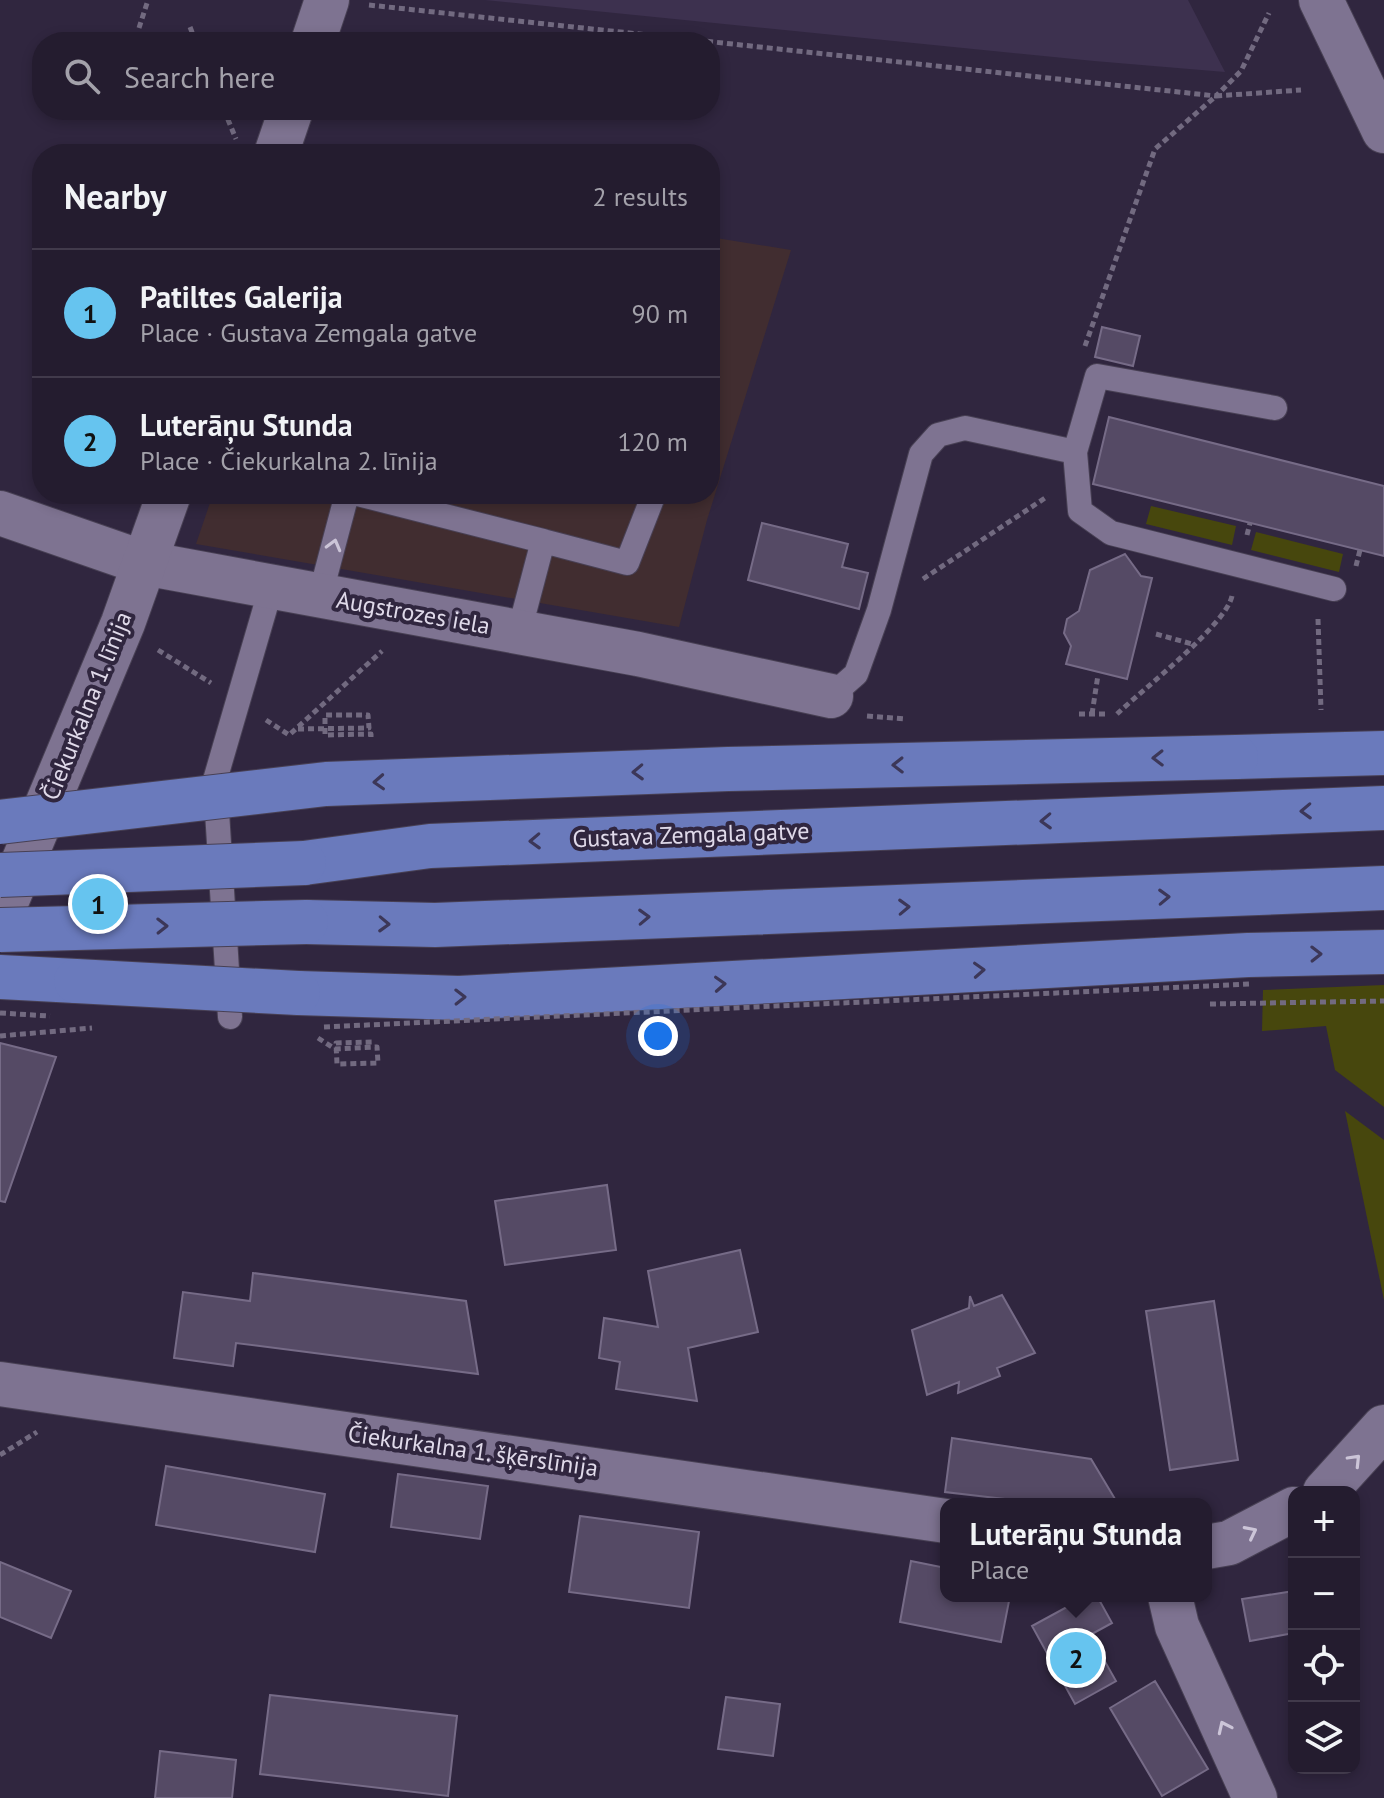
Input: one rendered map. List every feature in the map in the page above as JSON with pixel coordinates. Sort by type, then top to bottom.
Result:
[{"type":"main road","points":[[0,822],[326,784],[728,769],[1384,753]]},
{"type":"main road","name":"Gustava Zemgala gatve","points":[[0,875],[304,863],[430,846],[1384,808]]},
{"type":"main road","points":[[0,930],[306,922],[435,925],[1384,888]]},
{"type":"main road","points":[[0,977],[459,998],[1249,970],[1384,952]]},
{"type":"street","points":[[1321,0],[1384,131]]},
{"type":"street","points":[[320,32],[342,2]]},
{"type":"street","points":[[279,144],[288,120]]},
{"type":"street","name":"Čiekurkalna 1. līnija","points":[[0,917],[165,504]]},
{"type":"street","name":"Augstrozes iela","points":[[0,513],[144,563],[519,632],[831,696]]},
{"type":"street","name":"Čiekurkalna 1. šķērslīnija","points":[[0,1384],[940,1520]]},
{"type":"street","points":[[1330,1486],[1384,1427]]},
{"type":"street","points":[[1212,1546],[1229,1543],[1288,1512]]},
{"type":"street","points":[[1171,1602],[1177,1626],[1255,1798]]},
{"type":"lane","points":[[1275,408],[1097,376],[1075,452],[1080,511],[1111,533],[1334,589]]},
{"type":"lane","points":[[831,696],[856,674],[879,610],[921,454],[938,435],[965,428],[1075,452]]},
{"type":"lane","points":[[320,596],[344,504]]},
{"type":"lane","points":[[397,504],[627,563],[650,504]]},
{"type":"lane","points":[[519,632],[543,541]]},
{"type":"lane","points":[[230,1017],[215,780],[271,588]]},
{"type":"path","points":[[139,28],[148,0]]},
{"type":"path","points":[[342,2],[621,32]]},
{"type":"path","points":[[1097,376],[1085,346],[1155,149],[1241,71],[1269,13]]},
{"type":"path","points":[[190,27],[192,32]]},
{"type":"path","points":[[720,43],[1216,96],[1301,90]]},
{"type":"path","points":[[228,120],[238,144]]},
{"type":"path","points":[[879,610],[1034,502],[1078,483]]},
{"type":"path","points":[[1248,533],[1250,523]]},
{"type":"path","points":[[1357,562],[1360,550]]},
{"type":"path","points":[[1117,714],[1230,606],[1239,566]]},
{"type":"path","points":[[1321,710],[1317,604],[1334,589]]},
{"type":"path","points":[[1156,634],[1193,644]]},
{"type":"path","points":[[1092,714],[1098,675]]},
{"type":"path","points":[[831,696],[847,714],[909,719]]},
{"type":"path","points":[[1306,710],[1337,709]]},
{"type":"path","points":[[1077,714],[1132,713]]},
{"type":"path","points":[[297,729],[311,729],[325,729],[340,728],[369,728],[368,715],[325,715],[325,725],[325,735],[362,734]]},
{"type":"path","points":[[311,1027],[1249,970]]},
{"type":"path","points":[[0,1013],[62,1017]]},
{"type":"path","points":[[335,1049],[349,1049],[377,1047],[378,1063],[337,1064],[337,1054],[336,1043],[374,1042]]},
{"type":"shaded area","points":[[485,0],[1188,0],[1225,72],[1094,61]]},
{"type":"shaded area","points":[[720,239],[791,250],[720,478]]},
{"type":"shaded area","points":[[210,504],[712,504],[679,627],[196,544]]},
{"type":"shaded area","points":[[1151,506],[1236,526],[1232,545],[1146,524]]},
{"type":"shaded area","points":[[1256,532],[1343,554],[1339,572],[1251,550]]},
{"type":"shaded area","points":[[1384,985],[1384,1107],[1335,1070],[1326,1026],[1262,1031],[1263,990]]},
{"type":"shaded area","points":[[1345,1111],[1384,1140],[1384,1300]]},
{"type":"building","points":[[1102,327],[1140,336],[1133,366],[1095,357]]},
{"type":"building","points":[[1109,417],[1384,486],[1384,556],[1093,484]]},
{"type":"building","points":[[762,523],[848,544],[842,567],[868,573],[859,609],[748,580]]},
{"type":"building","points":[[1125,554],[1141,576],[1152,578],[1127,679],[1066,664],[1071,646],[1064,633],[1067,619],[1079,611],[1090,570]]},
{"type":"building","points":[[0,1043],[56,1057],[5,1202],[0,1201]]},
{"type":"building","points":[[607,1185],[616,1250],[505,1265],[495,1201]]},
{"type":"building","points":[[740,1250],[758,1332],[688,1348],[697,1401],[616,1389],[620,1362],[599,1358],[604,1318],[658,1327],[648,1271]]},
{"type":"building","points":[[253,1273],[466,1301],[478,1374],[236,1343],[233,1366],[174,1358],[183,1292],[250,1301]]},
{"type":"building","points":[[1002,1295],[1035,1353],[997,1368],[1000,1376],[958,1393],[959,1382],[927,1395],[912,1330],[969,1308],[970,1296],[974,1306]]},
{"type":"building","points":[[1214,1301],[1238,1460],[1170,1470],[1146,1311]]},
{"type":"building","points":[[952,1438],[1091,1459],[1114,1498],[997,1498],[945,1492]]},
{"type":"building","points":[[166,1466],[325,1494],[315,1552],[156,1525]]},
{"type":"building","points":[[398,1474],[488,1486],[480,1539],[391,1527]]},
{"type":"building","points":[[580,1516],[699,1532],[689,1608],[569,1592]]},
{"type":"building","points":[[911,1561],[940,1567],[940,1602],[1009,1602],[1001,1642],[900,1622]]},
{"type":"building","points":[[0,1562],[71,1591],[51,1638],[0,1617]]},
{"type":"building","points":[[1288,1592],[1288,1634],[1250,1641],[1242,1599]]},
{"type":"building","points":[[1076,1602],[1100,1602],[1112,1623],[1090,1635],[1116,1681],[1075,1704],[1032,1626]]},
{"type":"building","points":[[1155,1681],[1208,1769],[1162,1796],[1110,1708]]},
{"type":"building","points":[[270,1695],[457,1716],[448,1796],[260,1774]]},
{"type":"building","points":[[726,1697],[780,1704],[773,1756],[718,1749]]},
{"type":"building","points":[[160,1751],[236,1760],[232,1798],[155,1798]]},
{"type":"place","name":"Patiltes Galerija","points":[[98,904]]},
{"type":"place","name":"Luterāņu Stunda","points":[[1076,1658]]}]
